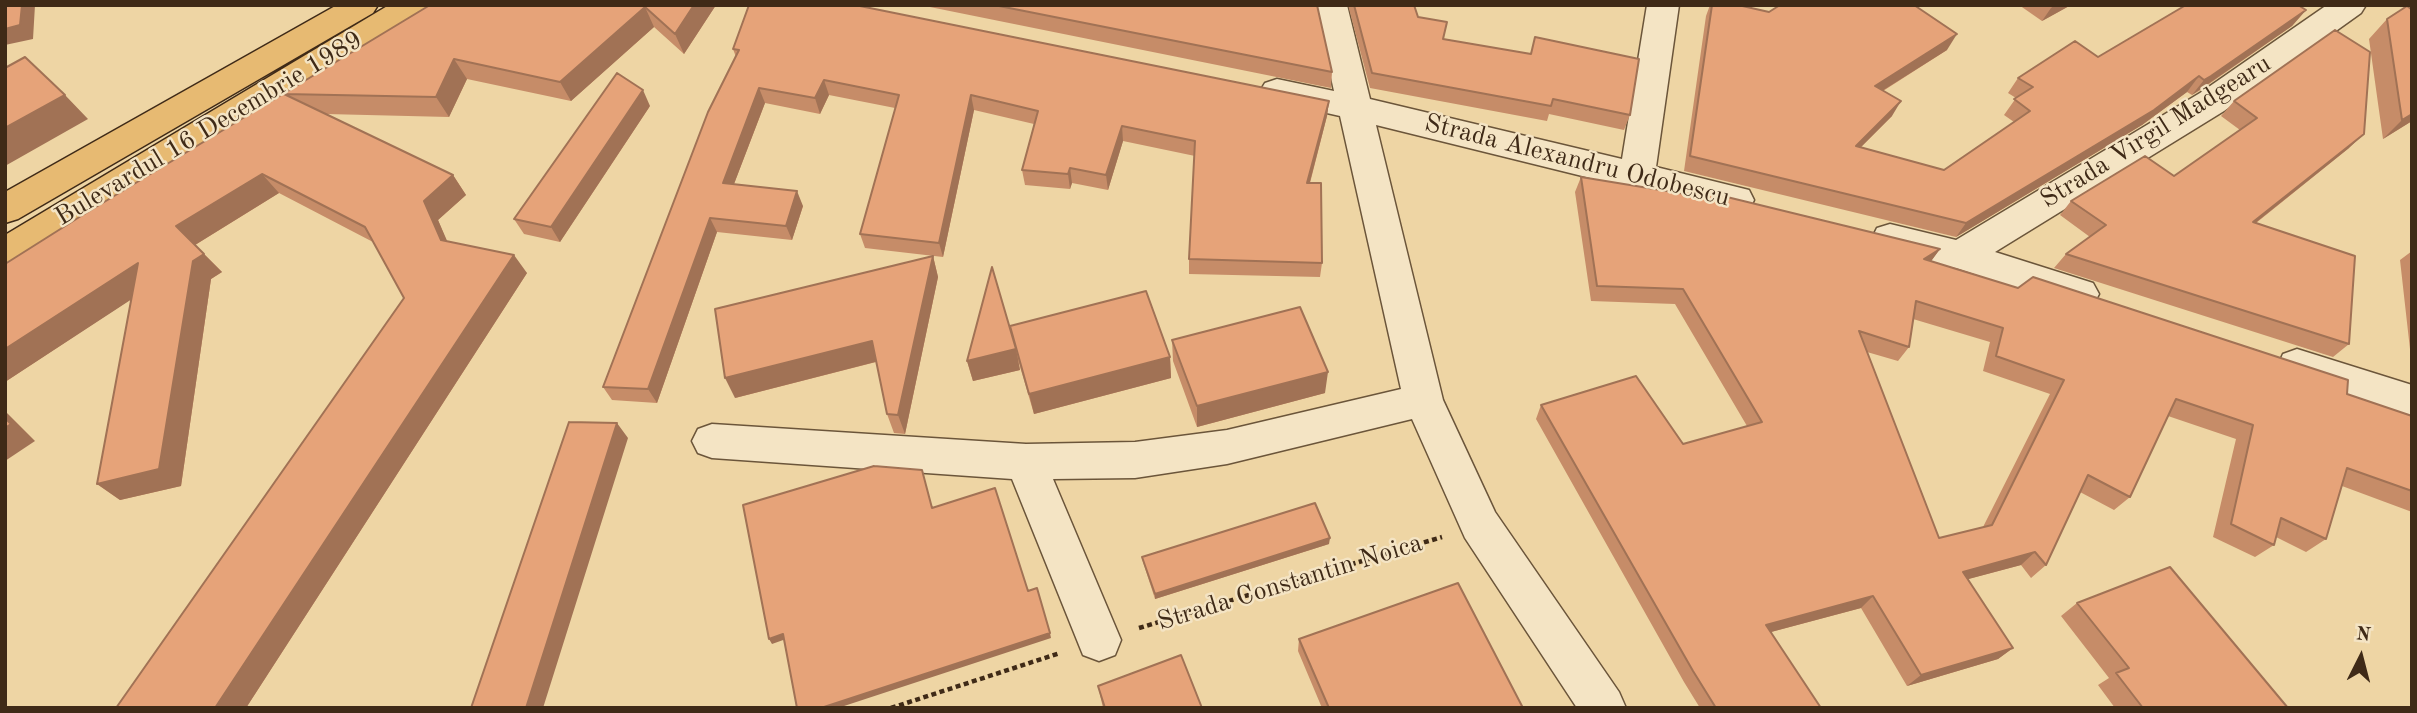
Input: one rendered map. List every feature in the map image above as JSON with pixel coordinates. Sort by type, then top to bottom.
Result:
[{"type":"main road","name":"Bulevardul 16 Decembrie 1989","points":[[5,209],[362,5]]},
{"type":"main road","name":"Bulevardul 16 Decembrie 1989","points":[[5,253],[413,5]]},
{"type":"street","points":[[1331,5],[1423,400],[1480,525],[1603,708]]},
{"type":"street","points":[[1637,176],[1663,5]]},
{"type":"street","name":"Strada Virgil Madgearu","points":[[1959,255],[2212,102],[2350,5]]},
{"type":"street","name":"Strada Alexandru Odobescu","points":[[1245,85],[1354,107],[1771,209]]},
{"type":"street","points":[[1866,232],[1959,255],[2119,307]]},
{"type":"street","points":[[2265,354],[2412,402]]},
{"type":"street","points":[[712,441],[1026,462],[1135,460],[1227,447],[1423,400]]},
{"type":"street","points":[[1026,462],[1099,640]]},
{"type":"path","name":"Strada Constantin Noica","points":[[891,708],[1099,640],[1480,525]]},
{"type":"building","points":[[5,5],[22,5],[20,25],[5,29]]},
{"type":"building","points":[[430,5],[694,5],[675,34],[645,7],[560,82],[454,59],[436,97],[284,94],[453,175],[424,201],[441,240],[514,255],[215,708],[116,708],[404,298],[365,227],[262,174],[176,226],[204,254],[193,261],[159,469],[97,484],[138,263],[5,349],[5,264]]},
{"type":"building","points":[[749,5],[855,5],[1329,101],[1307,183],[1321,183],[1322,263],[1189,259],[1195,141],[1122,126],[1106,175],[1070,168],[1068,174],[1022,170],[1038,111],[971,95],[939,243],[860,234],[899,95],[824,80],[815,98],[759,88],[723,183],[797,191],[786,226],[710,218],[648,389],[603,387],[708,112],[739,50],[733,49]]},
{"type":"building","points":[[994,5],[1317,5],[1332,72]]},
{"type":"building","points":[[1354,5],[1414,5],[1418,17],[1447,22],[1443,39],[1531,54],[1535,37],[1639,59],[1630,115],[1553,99],[1551,106],[1372,73]]},
{"type":"building","points":[[1712,5],[1738,5],[1769,12],[1780,5],[1914,5],[1957,34],[1875,86],[1901,101],[1856,146],[1944,170],[2030,111],[2014,99],[2033,87],[2018,78],[2075,41],[2098,57],[2186,5],[2298,5],[2306,10],[2211,76],[2204,80],[2199,76],[2154,110],[1966,223],[1690,156]]},
{"type":"building","points":[[2407,6],[2412,8],[2412,114],[2402,120],[2387,19]]},
{"type":"building","points":[[2335,30],[2370,52],[2364,134],[2253,222],[2355,256],[2349,344],[2066,254],[2106,225],[2071,201],[2145,156],[2174,176],[2257,118],[2234,101]]},
{"type":"building","points":[[25,57],[65,95],[5,128],[5,68]]},
{"type":"building","points":[[617,73],[643,90],[551,227],[514,219]]},
{"type":"building","points":[[1581,177],[1685,194],[1686,187],[1940,249],[1924,259],[2018,288],[2033,277],[2348,380],[2347,394],[2412,416],[2412,491],[2347,468],[2326,539],[2281,518],[2274,545],[2231,524],[2253,425],[2176,399],[2130,497],[2088,475],[2046,565],[2035,552],[1963,572],[2013,648],[1921,675],[1873,596],[1766,625],[1821,708],[1716,708],[1541,405],[1636,376],[1683,444],[1762,422],[1683,289],[1597,286]],"holes":[[[1916,301],[2003,328],[1996,356],[2064,380],[1992,525],[1939,538],[1859,331],[1909,347]]]},
{"type":"building","points":[[933,256],[898,415],[887,414],[872,341],[725,378],[715,309]]},
{"type":"building","points":[[992,267],[1016,349],[967,361]]},
{"type":"building","points":[[1146,291],[1170,357],[1029,394],[1010,326]]},
{"type":"building","points":[[1300,307],[1328,372],[1197,406],[1172,340]]},
{"type":"building","points":[[569,422],[617,423],[526,708],[471,708]]},
{"type":"building","points":[[874,466],[922,470],[932,508],[995,488],[1028,591],[1037,588],[1050,633],[821,708],[797,708],[783,634],[769,639],[743,505]]},
{"type":"building","points":[[1315,503],[1330,538],[1155,594],[1142,557]]},
{"type":"building","points":[[2170,567],[2288,708],[2143,708],[2116,673],[2129,668],[2077,603]]},
{"type":"building","points":[[1458,583],[1523,708],[1329,708],[1299,639]]},
{"type":"building","points":[[1181,655],[1202,708],[1105,708],[1098,686]]}]
